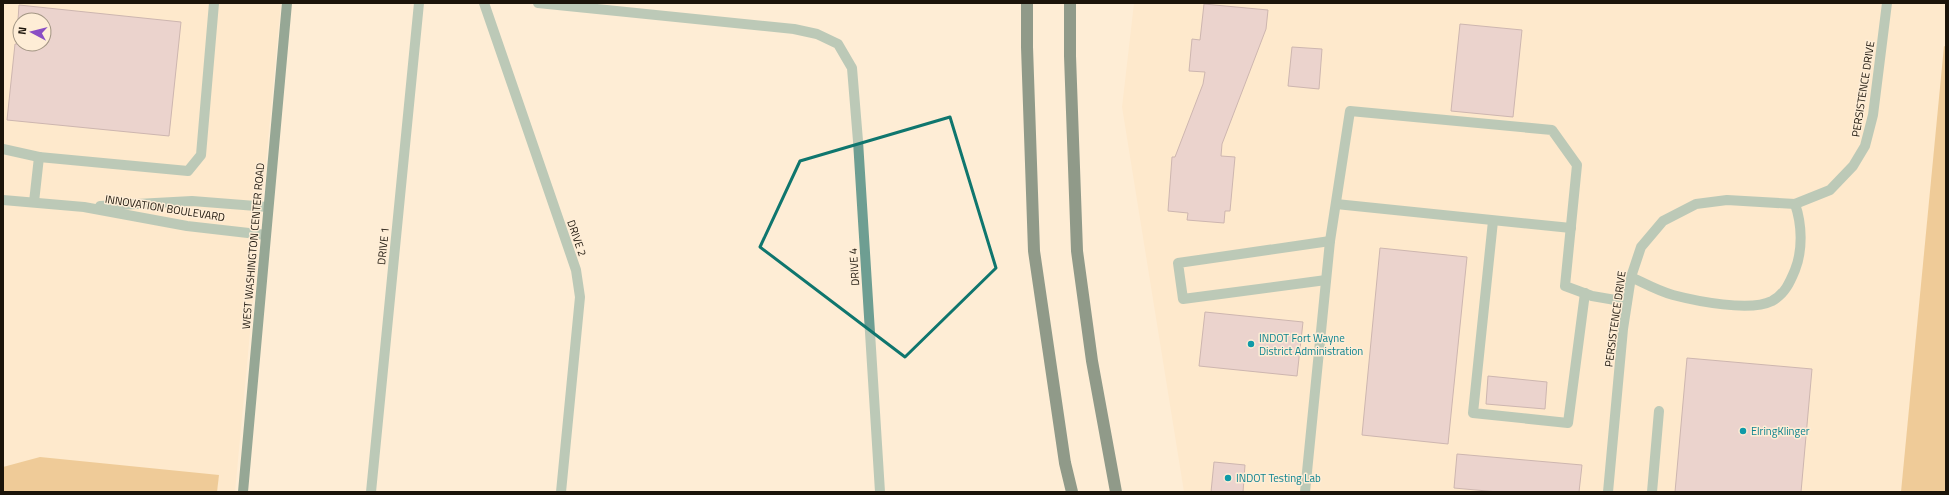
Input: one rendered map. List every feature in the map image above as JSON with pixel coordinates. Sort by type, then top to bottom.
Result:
[{"type":"highway","points":[[1027,3],[1027,55],[1034,251],[1065,464],[1072,492]]},
{"type":"highway","points":[[1070,3],[1070,56],[1077,251],[1092,361],[1108,457],[1116,492]]},
{"type":"main road","name":"WEST WASHINGTON CENTER ROAD","points":[[243,492],[287,3]]},
{"type":"street","points":[[3,149],[39,157],[188,171],[201,155],[214,3]]},
{"type":"street","name":"DRIVE 1","points":[[371,492],[419,3]]},
{"type":"street","name":"DRIVE 2","points":[[484,3],[576,270],[580,297],[561,492]]},
{"type":"street","name":"DRIVE 4","points":[[538,3],[794,29],[817,34],[838,44],[852,68],[858,140],[880,492]]},
{"type":"street","name":"PERSISTENCE DRIVE","points":[[1608,492],[1630,277],[1641,247],[1663,221],[1696,204],[1727,200],[1795,204],[1830,190],[1853,166],[1866,146],[1873,115],[1887,3]]},
{"type":"street","points":[[1305,492],[1330,242],[1350,111],[1552,130],[1577,165],[1565,286],[1585,294],[1627,302]]},
{"type":"street","points":[[34,202],[39,157]]},
{"type":"street","name":"INNOVATION BOULEVARD","points":[[3,200],[84,207],[187,226],[266,235]]},
{"type":"street","name":"INNOVATION BOULEVARD","points":[[84,207],[192,201],[268,207]]},
{"type":"street","points":[[1336,204],[1571,228]]},
{"type":"street","points":[[1630,277],[1672,294],[1700,300],[1744,306],[1772,301],[1788,288],[1798,262],[1799,218],[1795,204]]},
{"type":"street","points":[[1493,220],[1473,414],[1568,423],[1585,294]]},
{"type":"street","points":[[1326,280],[1183,299],[1178,263],[1330,242]]},
{"type":"street","points":[[1652,492],[1659,411]]},
{"type":"highlighted area","points":[[950,117],[996,268],[905,357],[760,247],[800,161]]},
{"type":"shaded area","points":[[3,3],[281,3],[235,492],[3,492]]},
{"type":"shaded area","points":[[1134,3],[1946,3],[1946,333],[1928,492],[1184,492],[1122,107]]},
{"type":"shaded area","points":[[1944,46],[1946,47],[1946,492],[1901,492]]},
{"type":"shaded area","points":[[40,457],[219,475],[217,492],[3,492],[3,467]]},
{"type":"building","points":[[1204,4],[1268,10],[1266,29],[1222,144],[1221,156],[1235,157],[1230,211],[1225,211],[1224,223],[1187,220],[1188,213],[1168,211],[1172,157],[1175,157],[1203,84],[1205,72],[1189,71],[1192,39],[1200,40]]},
{"type":"building","points":[[19,5],[181,22],[169,136],[7,120],[14,52],[52,52],[52,12],[19,12]]},
{"type":"building","points":[[1460,24],[1522,30],[1513,117],[1451,111]]},
{"type":"building","points":[[1292,47],[1322,49],[1319,89],[1288,86]]},
{"type":"building","points":[[1380,248],[1467,257],[1448,444],[1362,435]]},
{"type":"building","name":"INDOT Fort Wayne District Administration","points":[[1205,312],[1303,322],[1297,376],[1199,366]]},
{"type":"building","name":"ElringKlinger","points":[[1687,358],[1812,369],[1801,492],[1675,492]]},
{"type":"building","points":[[1488,376],[1547,382],[1545,409],[1486,404]]},
{"type":"building","points":[[1457,454],[1582,465],[1579,492],[1498,492],[1454,488]]},
{"type":"building","name":"INDOT Testing Lab","points":[[1214,462],[1245,465],[1243,492],[1211,492]]},
{"type":"place","name":"INDOT Fort Wayne District Administration","points":[[1251,344]]},
{"type":"place","name":"ElringKlinger","points":[[1743,431]]},
{"type":"place","name":"INDOT Testing Lab","points":[[1228,478]]}]
